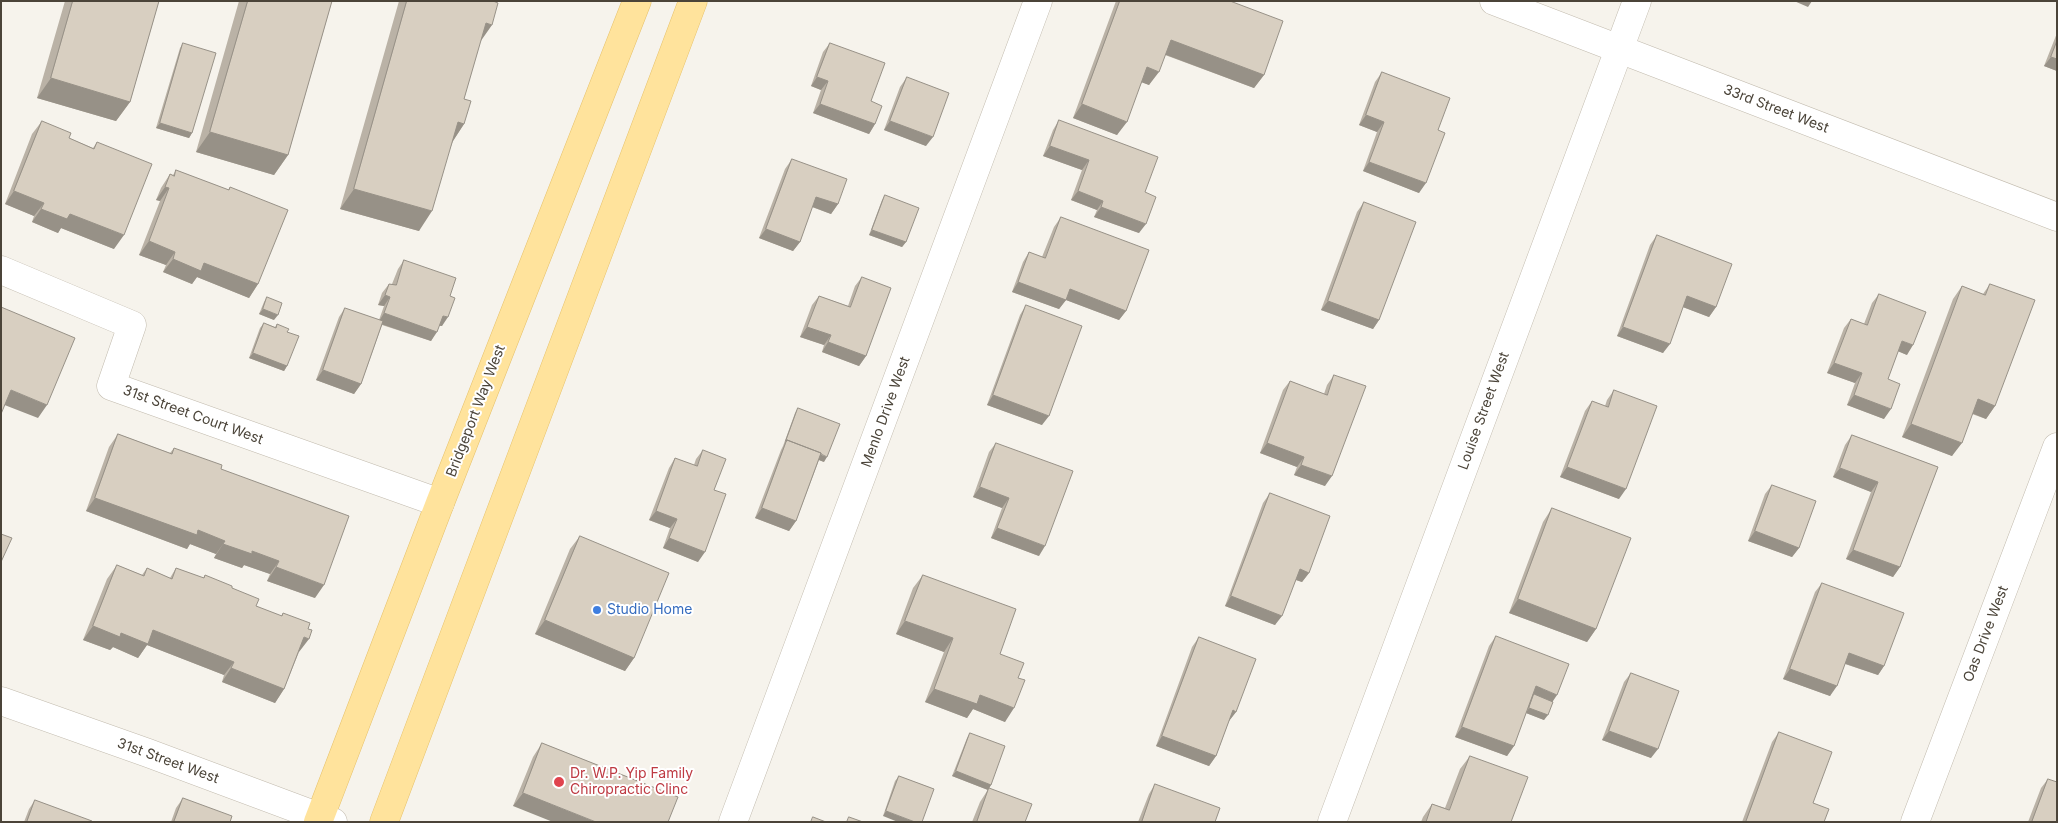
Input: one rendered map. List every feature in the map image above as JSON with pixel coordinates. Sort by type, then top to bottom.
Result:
[{"type":"main road","name":"Bridgeport Way West","points":[[324,820],[440,503],[637,1]]},
{"type":"main road","points":[[384,822],[693,1]]},
{"type":"street","name":"Menlo Drive West","points":[[733,822],[1038,1]]},
{"type":"street","name":"33rd Street West","points":[[1494,1],[2057,217]]},
{"type":"street","name":"Louise Street West","points":[[1332,822],[1637,1]]},
{"type":"street","name":"31st Street Court West","points":[[1,270],[132,324],[111,386],[440,503]]},
{"type":"street","name":"Oas Drive West","points":[[1915,822],[2057,447]]},
{"type":"street","name":"31st Street West","points":[[1,701],[324,820]]},
{"type":"building","points":[[73,1],[159,1],[130,102],[51,78]]},
{"type":"building","points":[[248,1],[332,1],[288,155],[210,132]]},
{"type":"building","points":[[407,1],[493,1],[498,3],[492,25],[486,23],[464,99],[471,101],[464,124],[458,122],[432,211],[354,189]]},
{"type":"building","points":[[1120,1],[1230,1],[1283,21],[1264,75],[1171,40],[1159,72],[1147,67],[1127,122],[1082,104]]},
{"type":"building","points":[[2057,41],[2057,59],[2051,57]]},
{"type":"building","points":[[183,43],[216,53],[192,133],[160,123]]},
{"type":"building","points":[[830,43],[885,63],[871,101],[882,106],[875,124],[820,104],[828,81],[817,77]]},
{"type":"building","points":[[1382,72],[1450,98],[1438,130],[1445,133],[1426,183],[1369,162],[1384,122],[1366,115]]},
{"type":"building","points":[[907,77],[949,93],[933,137],[890,121]]},
{"type":"building","points":[[1059,120],[1158,157],[1145,192],[1156,197],[1146,224],[1101,207],[1103,201],[1078,191],[1089,160],[1050,146]]},
{"type":"building","points":[[42,121],[71,133],[69,138],[94,149],[97,142],[152,164],[124,235],[70,214],[67,219],[41,209],[44,203],[14,191]]},
{"type":"building","points":[[792,159],[847,179],[838,204],[816,197],[800,242],[766,229]]},
{"type":"building","points":[[176,170],[229,190],[230,187],[288,210],[258,284],[204,263],[201,271],[173,259],[175,252],[149,241],[169,188],[165,187],[170,174],[174,176]]},
{"type":"building","points":[[885,195],[919,208],[906,242],[872,230]]},
{"type":"building","points":[[1364,202],[1416,222],[1379,320],[1328,301]]},
{"type":"building","points":[[1061,217],[1149,250],[1126,311],[1070,289],[1066,300],[1018,282],[1029,252],[1045,258]]},
{"type":"building","points":[[1657,235],[1732,264],[1716,307],[1687,296],[1670,344],[1623,327]]},
{"type":"building","points":[[404,260],[456,278],[450,296],[455,298],[448,317],[443,316],[437,332],[384,313],[390,297],[385,295],[389,284],[396,285]]},
{"type":"building","points":[[862,277],[891,288],[866,356],[828,342],[831,335],[807,327],[819,296],[850,307]]},
{"type":"building","points":[[1990,284],[2035,300],[1995,406],[1978,399],[1962,443],[1911,424],[1962,286],[1985,295]]},
{"type":"building","points":[[1879,294],[1926,312],[1913,345],[1902,341],[1888,379],[1900,384],[1891,409],[1854,395],[1862,373],[1834,363],[1851,319],[1867,325]]},
{"type":"building","points":[[267,297],[282,303],[278,315],[263,309]]},
{"type":"building","points":[[1026,305],[1082,326],[1049,416],[993,395]]},
{"type":"building","points":[[1,307],[75,338],[47,405],[11,390],[1,414]]},
{"type":"building","points":[[345,308],[383,321],[361,384],[323,370]]},
{"type":"building","points":[[264,323],[276,328],[277,324],[289,329],[287,332],[299,336],[287,366],[253,353]]},
{"type":"building","points":[[1334,375],[1366,386],[1332,476],[1301,465],[1304,457],[1267,443],[1290,381],[1327,395]]},
{"type":"building","points":[[1614,390],[1657,406],[1626,489],[1567,467],[1592,401],[1608,407]]},
{"type":"building","points":[[798,408],[840,424],[827,457],[821,453],[786,441]]},
{"type":"building","points":[[118,434],[172,454],[174,448],[222,465],[221,469],[349,516],[324,585],[276,567],[279,561],[252,551],[252,554],[223,544],[225,541],[198,530],[197,535],[95,498]]},
{"type":"building","points":[[1852,435],[1938,467],[1900,567],[1853,550],[1878,482],[1840,468]]},
{"type":"building","points":[[787,440],[821,453],[796,521],[762,508]]},
{"type":"building","points":[[996,443],[1073,471],[1045,546],[997,528],[1009,498],[980,487]]},
{"type":"building","points":[[703,450],[726,459],[714,490],[726,494],[705,552],[669,538],[677,519],[656,511],[675,458],[697,466]]},
{"type":"building","points":[[1772,485],[1816,501],[1799,548],[1755,531]]},
{"type":"building","points":[[1270,493],[1330,516],[1309,573],[1300,569],[1282,616],[1231,596]]},
{"type":"building","points":[[1552,508],[1631,538],[1596,629],[1518,599]]},
{"type":"building","points":[[1,534],[12,538],[1,562]]},
{"type":"building","name":"Studio Home","points":[[580,536],[669,573],[634,658],[545,620]]},
{"type":"building","points":[[117,565],[144,576],[147,568],[172,579],[176,568],[204,578],[205,575],[259,599],[256,606],[282,616],[283,613],[310,623],[308,629],[312,630],[309,639],[304,637],[284,689],[231,668],[234,662],[153,630],[148,644],[121,633],[120,637],[93,626]]},
{"type":"building","points":[[923,575],[1016,609],[1000,654],[1024,663],[1018,678],[1025,680],[1014,708],[980,695],[977,704],[934,689],[953,638],[905,621]]},
{"type":"building","points":[[1822,583],[1904,613],[1884,666],[1849,653],[1837,686],[1790,669]]},
{"type":"building","points":[[1496,636],[1569,664],[1557,695],[1536,686],[1514,746],[1462,727]]},
{"type":"building","points":[[1199,637],[1256,659],[1236,712],[1233,710],[1216,756],[1162,736]]},
{"type":"building","points":[[1631,673],[1679,691],[1658,749],[1609,731]]},
{"type":"building","points":[[1534,694],[1553,702],[1548,715],[1529,708]]},
{"type":"building","points":[[1779,732],[1832,752],[1813,803],[1829,809],[1824,822],[1746,822]]},
{"type":"building","points":[[970,733],[1005,746],[991,785],[956,771]]},
{"type":"building","name":"Dr. W.P. Yip Family Chiropractic Clinc","points":[[542,743],[678,797],[668,822],[596,822],[523,793]]},
{"type":"building","points":[[1470,756],[1528,777],[1511,822],[1426,822],[1432,804],[1449,810]]},
{"type":"building","points":[[899,776],[934,789],[922,822],[915,822],[886,811]]},
{"type":"building","points":[[2048,779],[2057,782],[2057,822],[2032,822]]},
{"type":"building","points":[[1155,784],[1220,808],[1215,822],[1142,822]]},
{"type":"building","points":[[989,788],[1032,804],[1025,822],[977,822]]},
{"type":"building","points":[[183,798],[232,816],[230,822],[174,822]]},
{"type":"building","points":[[35,800],[92,821],[27,822]]},
{"type":"building","points":[[813,817],[826,822],[811,822]]},
{"type":"building","points":[[849,817],[863,822],[847,822]]},
{"type":"place","name":"Studio Home","points":[[597,610]]},
{"type":"place","name":"Dr. W.P. Yip Family Chiropractic Clinc","points":[[559,782]]}]
